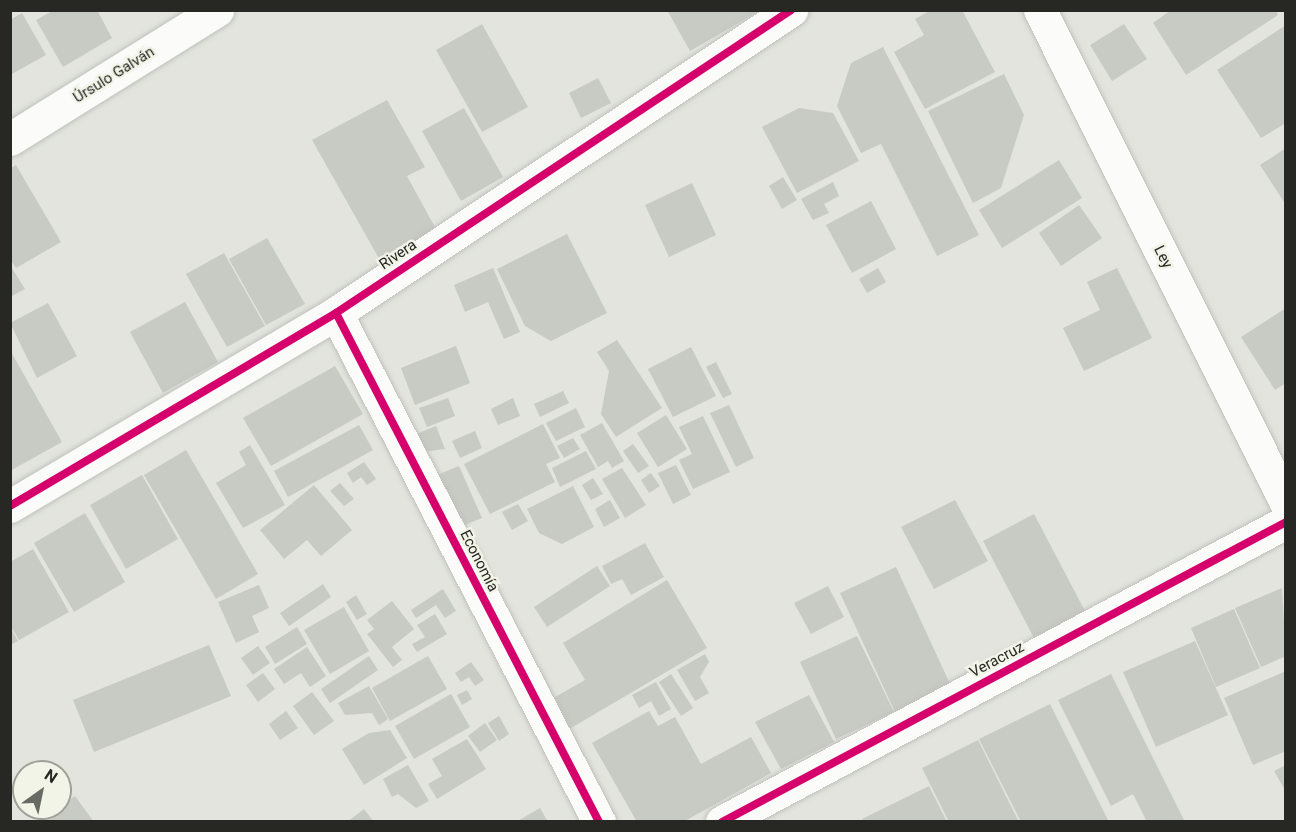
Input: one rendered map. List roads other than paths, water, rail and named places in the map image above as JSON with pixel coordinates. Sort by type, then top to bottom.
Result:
[{"type":"street","name":"Úrsulo Galván","points":[[10,139],[217,10]]},
{"type":"street","name":"Rivera","points":[[10,506],[336,313],[791,10]]},
{"type":"street","name":"Ley","points":[[1040,10],[1286,503]]},
{"type":"street","name":"Economía","points":[[336,313],[599,822]]},
{"type":"street","name":"Veracruz","points":[[722,822],[1286,522]]}]
